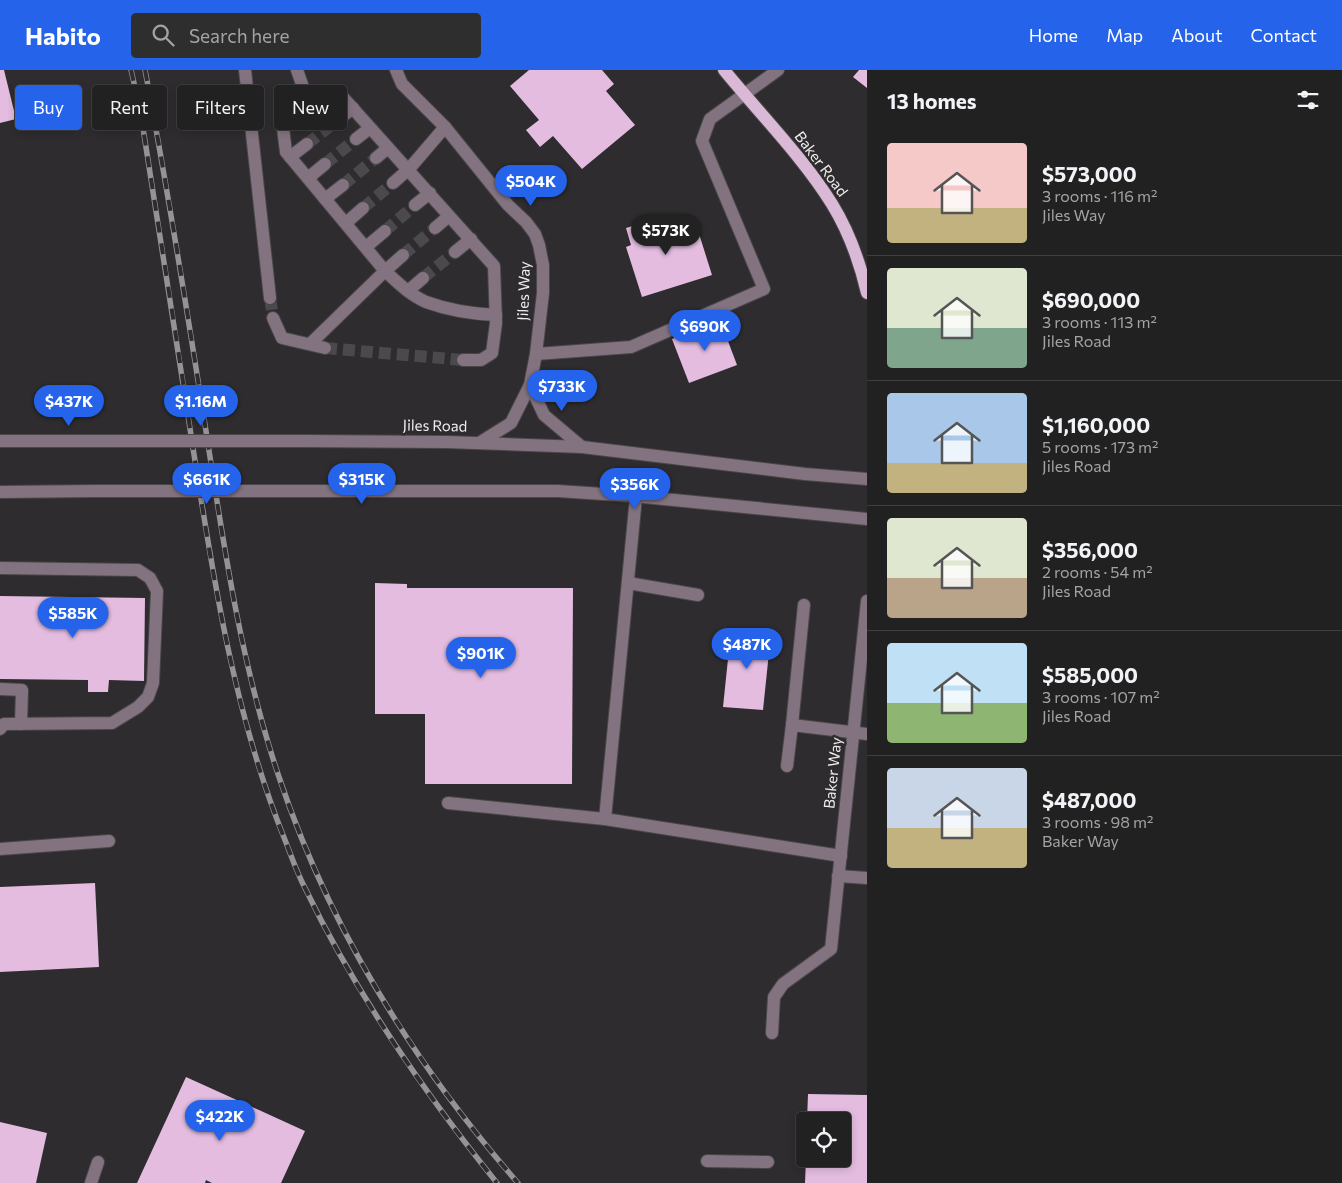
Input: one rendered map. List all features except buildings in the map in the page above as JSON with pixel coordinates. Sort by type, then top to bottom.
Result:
[{"type":"main road","name":"Baker Road","points":[[724,70],[807,170],[833,205],[850,241],[867,293]]},
{"type":"street","points":[[245,70],[270,298]]},
{"type":"street","points":[[297,70],[302,85]]},
{"type":"street","name":"Jiles Way","points":[[396,70],[402,84],[444,127],[508,205],[526,222],[535,234],[542,265],[542,293],[536,354],[530,385],[511,423],[479,443]]},
{"type":"street","points":[[536,354],[631,347],[764,289],[702,141],[710,119],[778,70]]},
{"type":"street","points":[[347,102],[494,266],[496,315],[492,353],[480,360],[463,360]]},
{"type":"street","points":[[347,113],[353,108]]},
{"type":"street","points":[[393,182],[409,170],[444,127]]},
{"type":"street","points":[[356,139],[370,128]]},
{"type":"street","points":[[283,130],[286,152],[385,271],[408,291],[426,301],[472,314],[496,315]]},
{"type":"street","points":[[290,157],[307,144]]},
{"type":"street","points":[[376,158],[388,148]]},
{"type":"street","points":[[308,178],[325,164]]},
{"type":"street","points":[[325,198],[343,185]]},
{"type":"street","points":[[415,205],[430,193]]},
{"type":"street","points":[[346,223],[364,208]]},
{"type":"street","points":[[435,228],[449,216]]},
{"type":"street","points":[[366,247],[385,231]]},
{"type":"street","points":[[455,252],[470,239]]},
{"type":"street","points":[[310,344],[403,255]]},
{"type":"street","points":[[408,291],[423,278]]},
{"type":"street","points":[[273,318],[282,338],[325,348]]},
{"type":"street","points":[[530,385],[544,415],[582,447]]},
{"type":"street","name":"Jiles Road","points":[[0,441],[305,441],[479,443],[582,447],[805,474],[867,479]]},
{"type":"street","points":[[0,492],[558,492],[636,497],[867,519]]},
{"type":"street","points":[[605,819],[636,497]]},
{"type":"street","points":[[0,568],[138,570],[150,578],[157,592],[154,683],[148,697],[138,707],[112,723],[4,724],[0,729]]},
{"type":"street","points":[[628,583],[698,595]]},
{"type":"street","name":"Baker Way","points":[[772,1033],[774,997],[783,984],[831,949],[867,601]]},
{"type":"street","points":[[787,766],[804,605]]},
{"type":"street","points":[[0,689],[22,690],[21,724]]},
{"type":"street","points":[[792,725],[867,734]]},
{"type":"street","points":[[448,803],[605,819],[840,856]]},
{"type":"street","points":[[0,849],[109,841]]},
{"type":"street","points":[[838,876],[867,878]]},
{"type":"street","points":[[707,1161],[768,1162]]},
{"type":"street","points":[[91,1183],[98,1162]]},
{"type":"tunnel","points":[[307,144],[325,130]]},
{"type":"tunnel","points":[[325,164],[356,139]]},
{"type":"tunnel","points":[[343,185],[376,158]]},
{"type":"tunnel","points":[[363,208],[393,183]]},
{"type":"tunnel","points":[[385,231],[415,205]]},
{"type":"tunnel","points":[[403,255],[435,228]]},
{"type":"tunnel","points":[[423,278],[455,252]]},
{"type":"tunnel","points":[[270,298],[273,318]]},
{"type":"tunnel","points":[[325,348],[463,360]]},
{"type":"railway","points":[[131,70],[140,109],[216,587],[237,688],[265,787],[299,875],[346,966],[392,1041],[417,1077],[497,1183]]},
{"type":"railway","points":[[145,70],[162,160],[235,606],[254,692],[279,777],[299,833],[323,887],[349,940],[378,992],[444,1090],[480,1138],[518,1183]]}]
